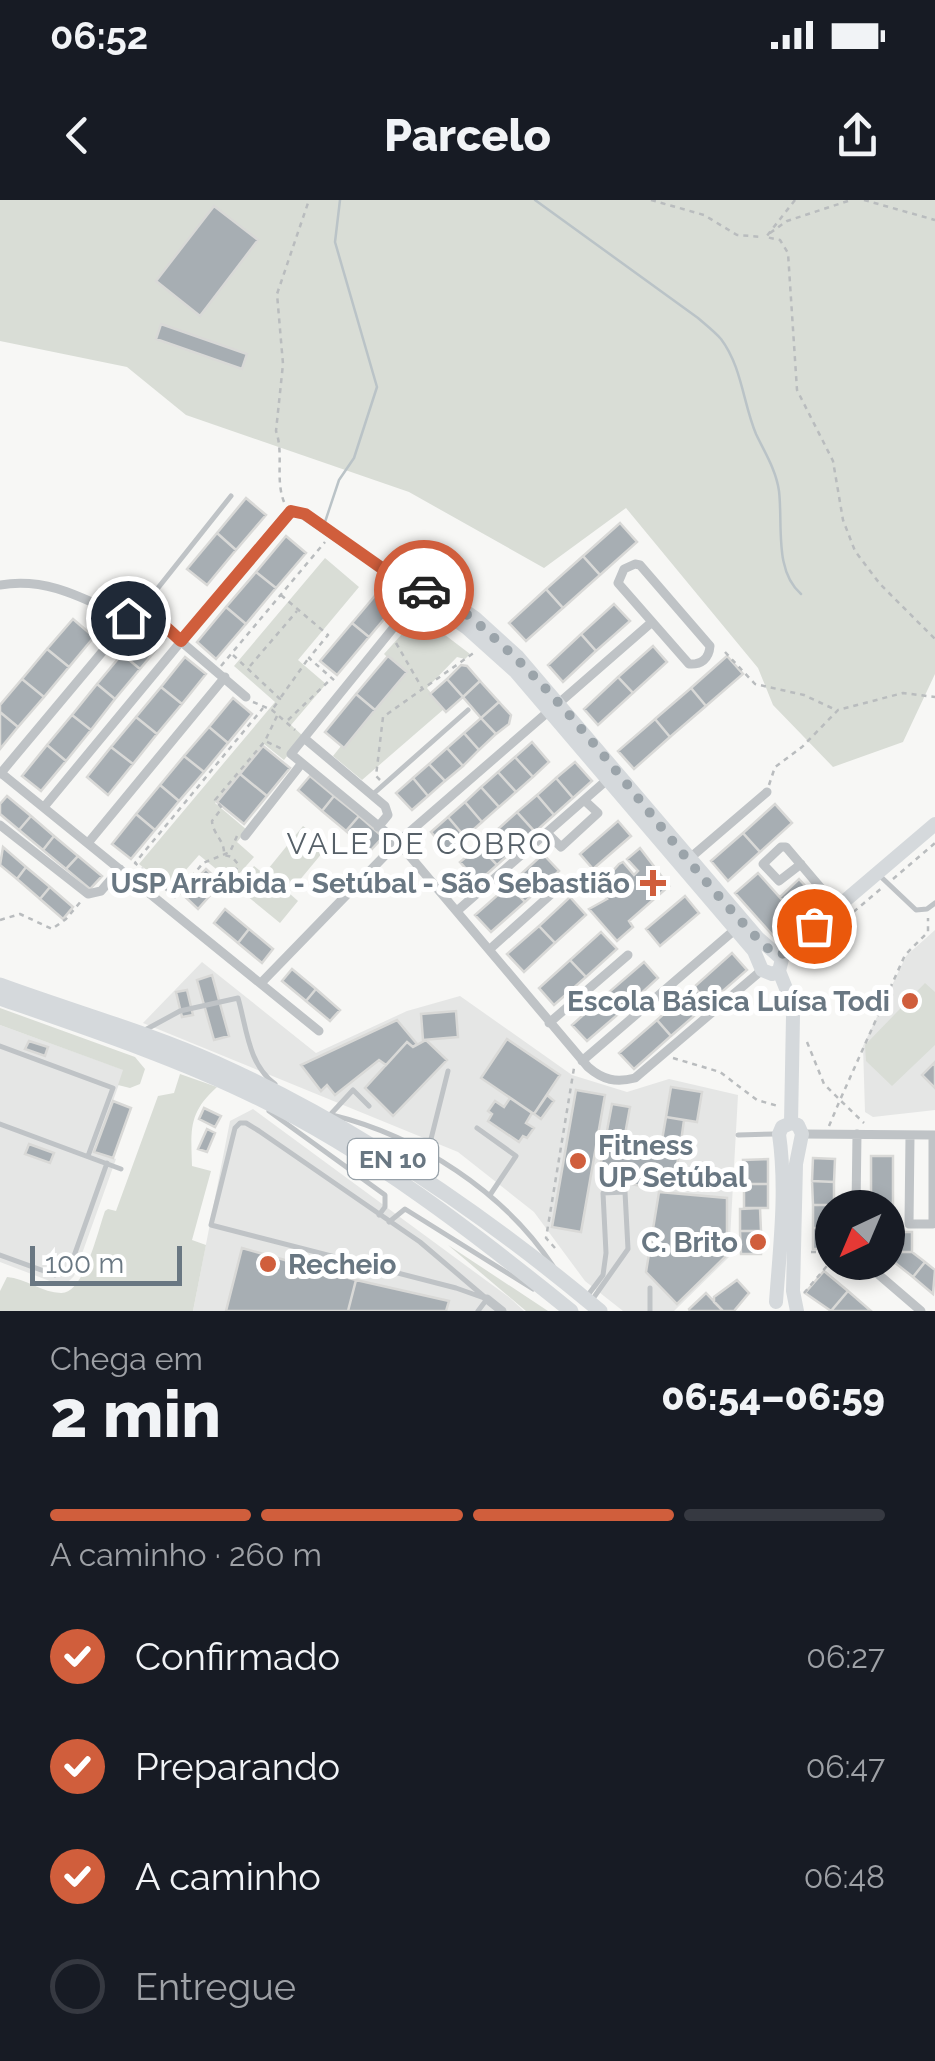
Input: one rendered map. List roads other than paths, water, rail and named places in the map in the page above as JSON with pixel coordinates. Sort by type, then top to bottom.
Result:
[{"type":"main road","name":"EN 10","points":[[0,982],[162,1050],[340,1142],[410,1187],[571,1311]]},
{"type":"main road","name":"EN 10","points":[[0,998],[226,1068],[322,1114],[392,1159],[592,1304]]},
{"type":"street","points":[[44,807],[288,513],[305,514],[420,595]]},
{"type":"street","points":[[632,565],[640,565],[710,646],[704,661],[688,664],[652,622],[618,583],[622,572],[632,565]]},
{"type":"street","points":[[0,585],[48,584],[128,618],[146,614],[246,698]]},
{"type":"street","points":[[778,960],[770,952],[763,955],[761,968],[643,1073],[625,1080],[603,1078],[578,1065],[550,1022],[398,842],[291,754],[428,586],[475,618],[518,657],[608,779],[740,926],[766,947],[778,960],[793,1016],[791,1123]]},
{"type":"street","points":[[128,618],[1,773],[319,1031]]},
{"type":"street","points":[[261,983],[398,842],[652,622]]},
{"type":"street","points":[[88,843],[221,674]]},
{"type":"street","points":[[554,707],[690,858],[740,926],[761,968]]},
{"type":"street","points":[[304,738],[385,806],[388,814],[378,827]]},
{"type":"street","points":[[244,836],[302,763]]},
{"type":"street","points":[[458,912],[608,779]]},
{"type":"street","points":[[690,858],[766,792]]},
{"type":"street","points":[[547,833],[561,847],[598,813],[584,800]]},
{"type":"street","points":[[778,960],[837,906],[882,879],[935,824]]},
{"type":"street","points":[[0,825],[88,894],[101,891],[120,869]]},
{"type":"street","points":[[801,864],[837,906]]},
{"type":"street","points":[[490,949],[567,880]]},
{"type":"street","points":[[578,1065],[740,926]]},
{"type":"street","points":[[550,1022],[628,955]]},
{"type":"street","points":[[791,1123],[800,1128],[797,1304],[783,1298],[772,1307],[780,1276],[780,1136],[784,1125],[791,1123]]},
{"type":"street","points":[[856,1190],[857,1134]]},
{"type":"street","points":[[780,1136],[788,1146],[800,1138],[934,1135],[934,1224],[908,1224],[910,1136]]},
{"type":"street","points":[[885,1280],[921,1311]]},
{"type":"street","points":[[487,1299],[502,1311]]},
{"type":"lane","points":[[146,614],[150,598],[231,496]]},
{"type":"lane","points":[[372,795],[468,710]]},
{"type":"lane","points":[[882,879],[916,910],[926,910],[935,902]]},
{"type":"lane","points":[[0,982],[145,1030],[162,1050]]},
{"type":"lane","points":[[145,1030],[180,1011],[238,998],[252,1058],[262,1074],[322,1114],[353,1120],[427,1155],[490,1195],[526,1228],[562,1279]]},
{"type":"lane","points":[[0,1046],[113,1088],[88,1156]]},
{"type":"lane","points":[[427,1155],[448,1071]]},
{"type":"lane","points":[[322,1114],[353,1090],[369,1106]]},
{"type":"lane","points":[[258,1097],[276,1118],[385,1195],[385,1208],[378,1215]]},
{"type":"lane","points":[[246,1123],[259,1131],[460,1272],[487,1299],[211,1224],[235,1128],[246,1123]]},
{"type":"lane","points":[[0,1124],[121,1168]]},
{"type":"lane","points":[[476,1128],[516,1156],[490,1195]]},
{"type":"lane","points":[[738,1135],[780,1136]]},
{"type":"lane","points":[[0,1255],[55,1275],[65,1273],[72,1265],[108,1164]]},
{"type":"lane","points":[[625,1192],[628,1249],[592,1304],[606,1253],[603,1193],[625,1192]]},
{"type":"lane","points":[[389,1222],[405,1209],[532,1288],[560,1311]]},
{"type":"lane","points":[[650,1288],[650,1311]]},
{"type":"lane","points":[[478,1311],[487,1299]]},
{"type":"waterway","points":[[325,522],[339,480],[354,458],[377,387],[335,242],[340,200]]},
{"type":"waterway","points":[[535,200],[698,318],[721,339],[734,361],[756,434],[775,476],[783,560],[792,584],[801,594]]},
{"type":"place","name":"USP Arrábida - Setúbal - São Sebastião","points":[[653,883]]},
{"type":"place","name":"Escola Básica Luísa Todi","points":[[910,1001]]},
{"type":"place","name":"Fitness UP Setúbal","points":[[578,1161]]},
{"type":"place","name":"C. Brito","points":[[758,1242]]},
{"type":"place","name":"Recheio","points":[[268,1264]]},
{"type":"district","name":"VALE DE COBRO","points":[[420,843]]}]
